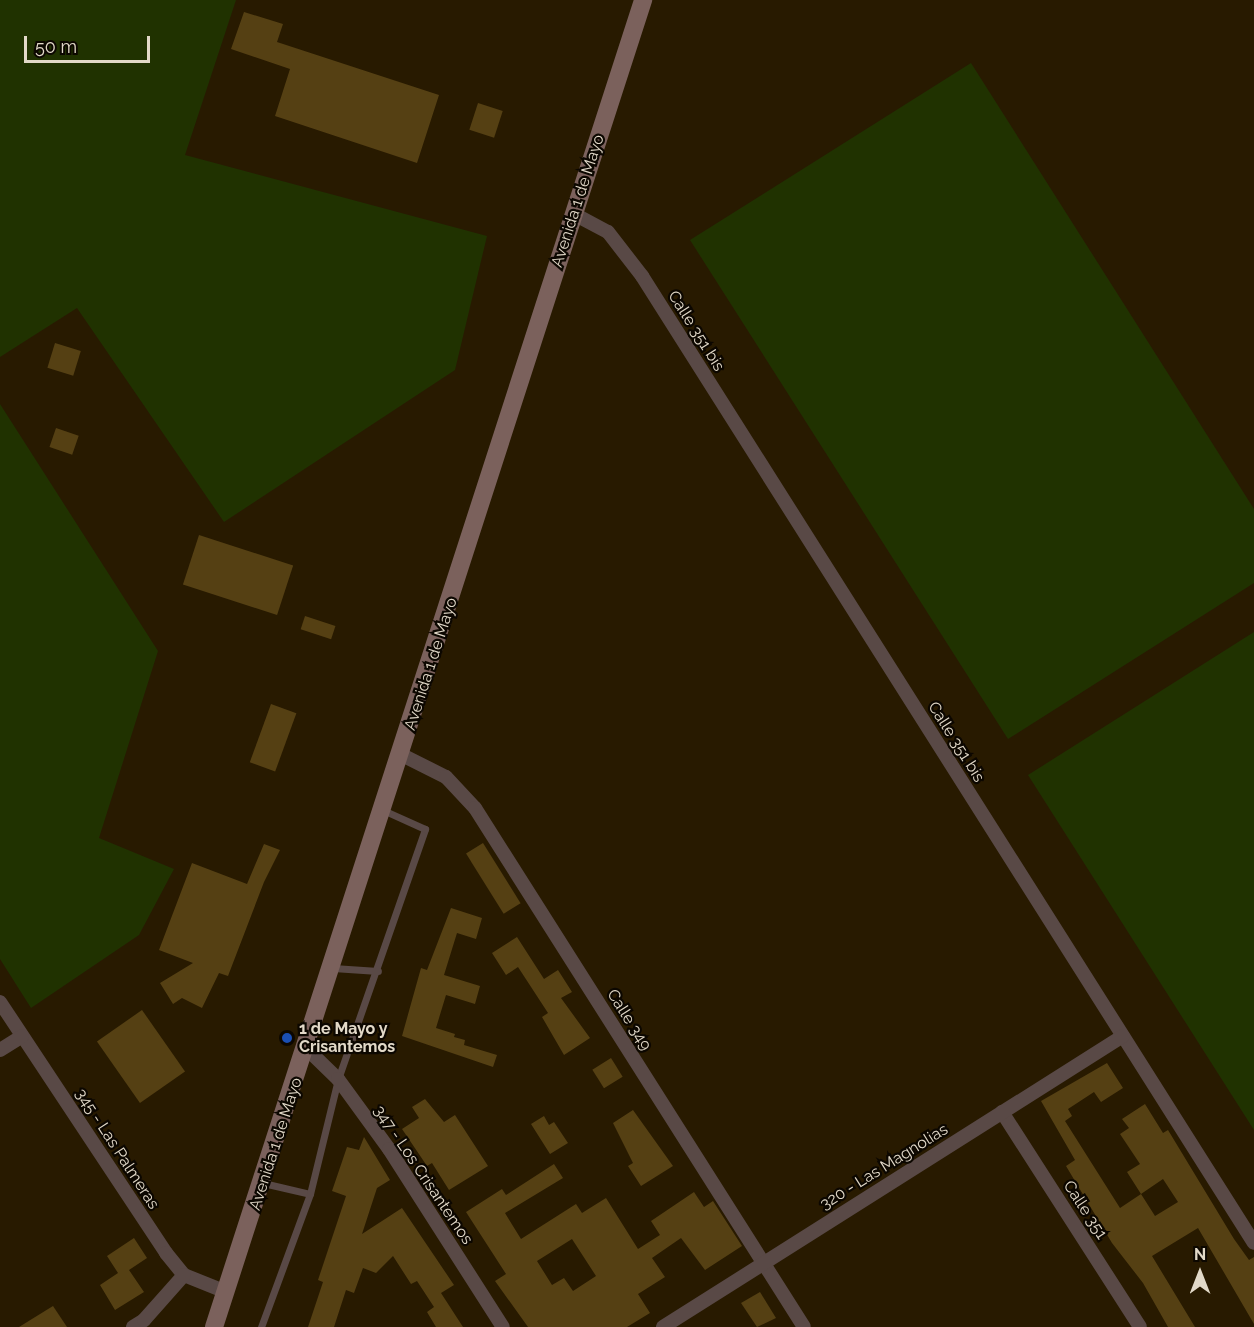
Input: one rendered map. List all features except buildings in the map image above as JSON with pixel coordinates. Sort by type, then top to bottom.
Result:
[{"type":"main road","name":"Avenida 1 de Mayo","points":[[214,1327],[402,755],[642,0]]},
{"type":"street","name":"Calle 351 bis","points":[[574,214],[608,232],[629,260],[1254,1243]]},
{"type":"street","name":"Calle 349","points":[[402,755],[446,777],[475,808],[804,1327]]},
{"type":"street","name":"345 - Las Palmeras","points":[[0,1002],[184,1275]]},
{"type":"street","points":[[0,1050],[22,1036]]},
{"type":"street","name":"320 - Las Magnolias","points":[[663,1327],[1123,1036]]},
{"type":"street","name":"347 - Los Crisantemos","points":[[307,1049],[338,1079],[389,1149],[503,1327]]},
{"type":"street","name":"Calle 351","points":[[1002,1112],[1140,1327]]},
{"type":"street","points":[[133,1327],[144,1320],[184,1275],[226,1292]]},
{"type":"lane","points":[[261,1327],[310,1194],[338,1079],[378,971],[425,829],[383,810]]},
{"type":"lane","points":[[333,968],[378,971]]},
{"type":"lane","points":[[263,1183],[310,1194]]},
{"type":"green space","points":[[0,0],[236,0],[185,155],[487,236],[455,370],[224,522],[77,308],[0,357]]},
{"type":"green space","points":[[971,63],[1254,509],[1254,583],[1008,739],[690,240]]},
{"type":"green space","points":[[0,404],[158,651],[99,838],[174,869],[139,935],[31,1008],[0,959]]},
{"type":"green space","points":[[1254,632],[1254,1130],[1028,775]]},
{"type":"place","name":"1 de Mayo y Crisantemos","points":[[287,1038]]}]
